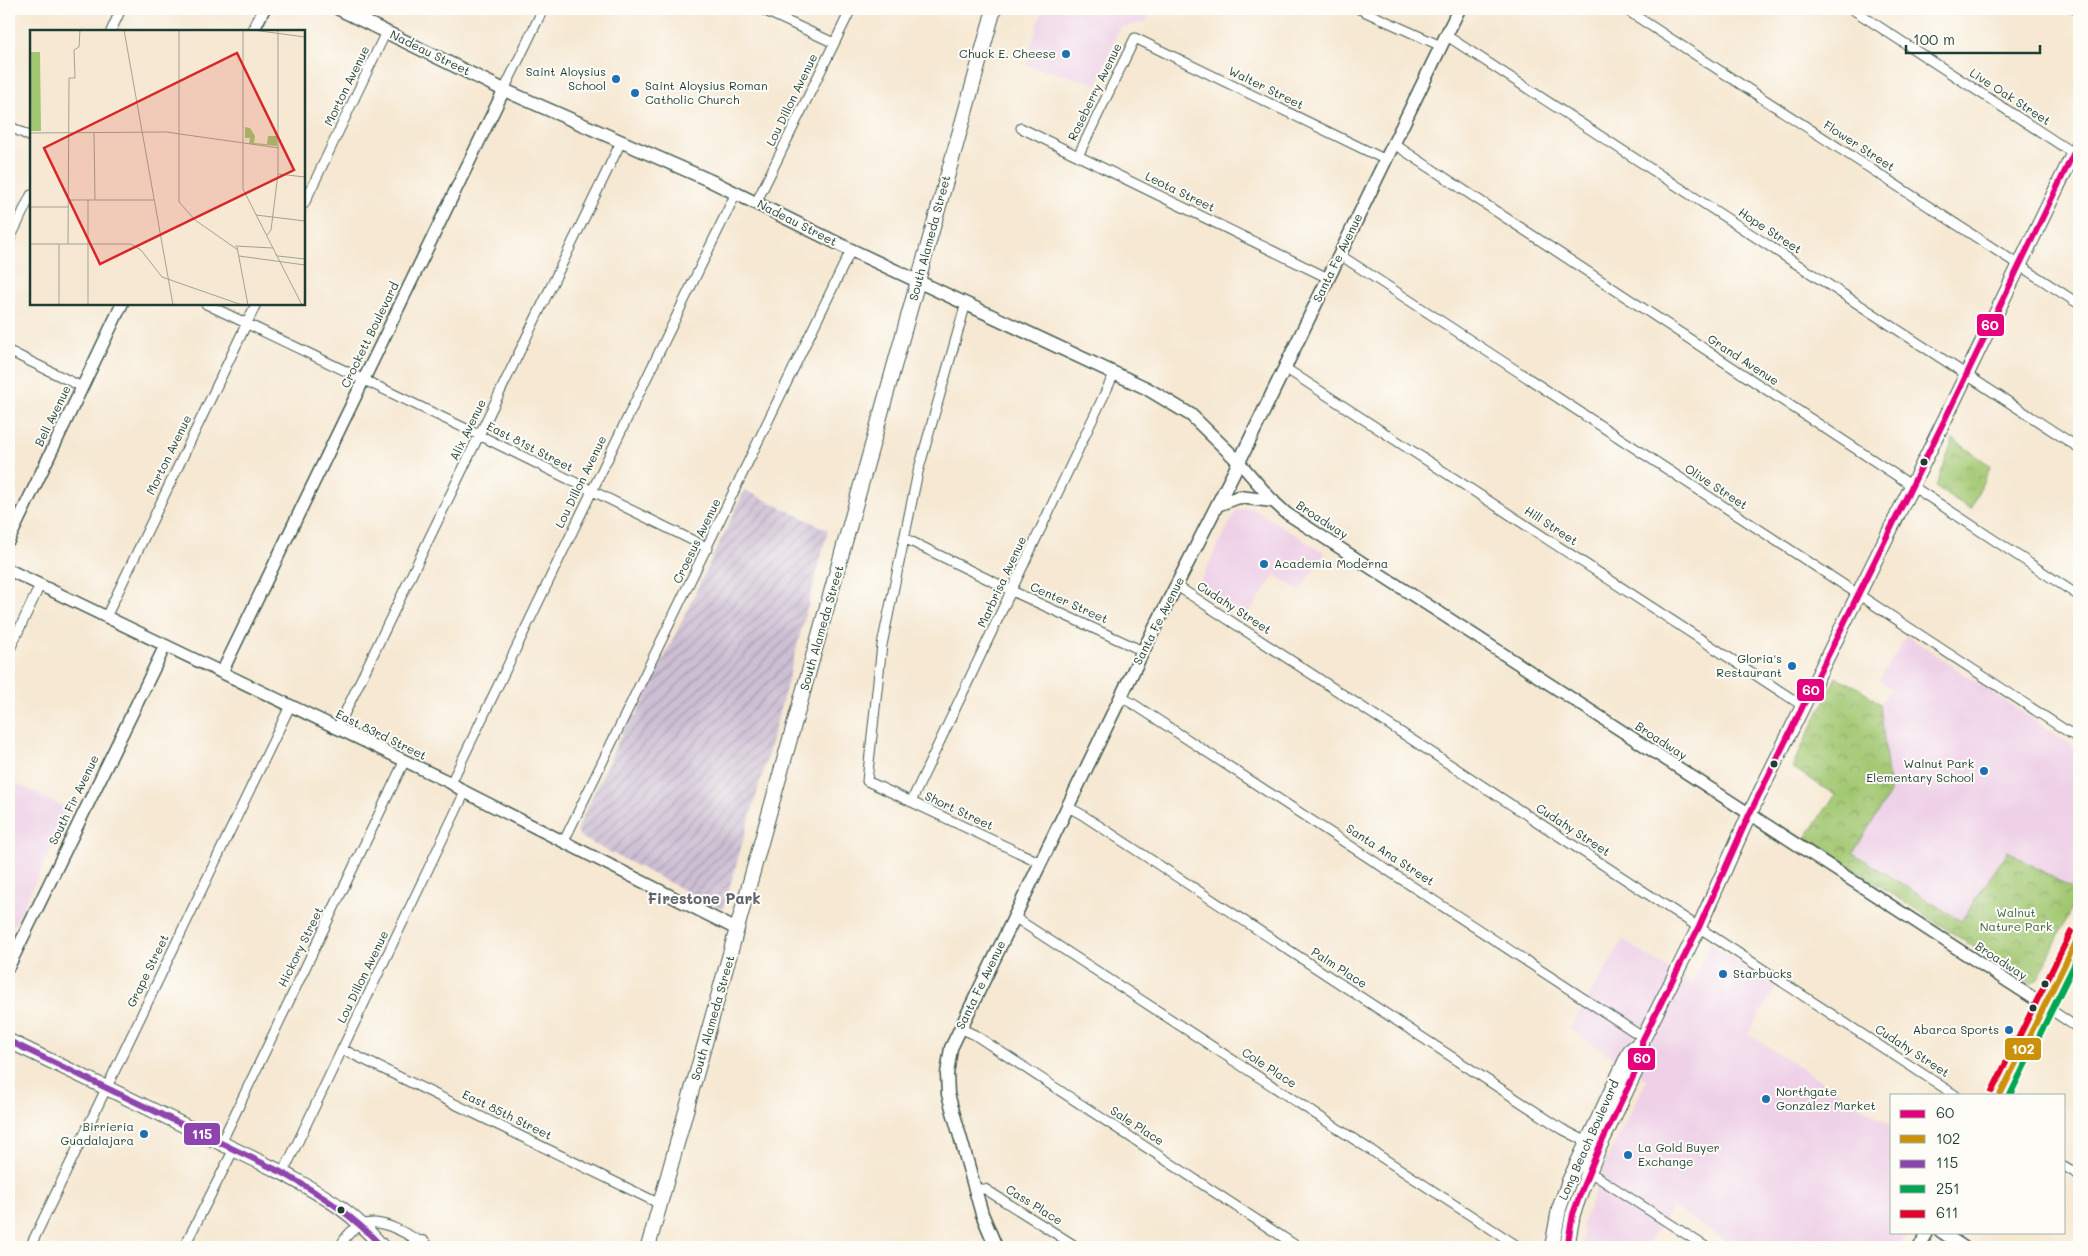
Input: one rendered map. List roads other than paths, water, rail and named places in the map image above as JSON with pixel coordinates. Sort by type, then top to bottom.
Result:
[{"type":"main road","name":"Nadeau Street","points":[[338,9],[504,90],[736,193],[851,250],[1146,388],[1191,415],[1239,462]]},
{"type":"main road","name":"South Alameda Street","points":[[648,1247],[994,9]]},
{"type":"main road","name":"Santa Fe Avenue","points":[[996,1247],[982,1214],[948,1094],[947,1074],[951,1048],[1143,651],[1218,505],[1459,9]]},
{"type":"main road","name":"Long Beach Boulevard","points":[[1567,1247],[1573,1214],[1588,1171],[1592,1145],[1630,1051],[1643,1040],[1750,815],[2077,151]]},
{"type":"main road","points":[[1218,505],[1239,497],[1273,501]]},
{"type":"main road","points":[[9,1041],[323,1194],[362,1224],[382,1247]]},
{"type":"main road","name":"Long Beach Boulevard","points":[[1552,1247],[1559,1209],[1576,1165],[1592,1145]]},
{"type":"street","points":[[112,30],[122,9]]},
{"type":"street","points":[[254,30],[264,9]]},
{"type":"street","name":"Crockett Boulevard","points":[[222,672],[543,9]]},
{"type":"street","points":[[761,9],[834,43]]},
{"type":"street","name":"Lou Dillon Avenue","points":[[756,203],[851,9]]},
{"type":"street","name":"Hope Street","points":[[1359,9],[1444,41],[1967,374],[2079,448]]},
{"type":"street","name":"Flower Street","points":[[1625,9],[2079,304]]},
{"type":"street","name":"Live Oak Street","points":[[1852,9],[2077,151]]},
{"type":"street","points":[[2075,9],[2079,12]]},
{"type":"street","name":"Morton Avenue","points":[[305,202],[386,32]]},
{"type":"street","name":"Roseberry Avenue","points":[[1078,156],[1135,38]]},
{"type":"street","name":"Walter Street","points":[[1135,38],[1386,160]]},
{"type":"street","points":[[9,126],[30,136]]},
{"type":"street","name":"Leota Street","points":[[1021,128],[1328,278]]},
{"type":"street","name":"Alix Avenue","points":[[337,729],[620,142]]},
{"type":"street","name":"Grand Avenue","points":[[1394,144],[2079,596]]},
{"type":"street","name":"Lou Dillon Avenue","points":[[451,783],[736,193]]},
{"type":"street","points":[[9,241],[30,197]]},
{"type":"street","name":"Croesus Avenue","points":[[564,841],[708,548],[851,250]]},
{"type":"street","name":"Olive Street","points":[[1340,255],[2079,739]]},
{"type":"street","points":[[904,538],[918,472],[966,303]]},
{"type":"street","name":"Bell Avenue","points":[[9,540],[122,305]]},
{"type":"street","name":"East 81st Street","points":[[208,305],[479,435],[708,548]]},
{"type":"street","name":"Morton Avenue","points":[[106,617],[256,305]]},
{"type":"street","points":[[9,350],[82,387]]},
{"type":"street","name":"Hill Street","points":[[1285,368],[1804,706]]},
{"type":"street","name":"Marbrisa Avenue","points":[[911,802],[1114,372]]},
{"type":"street","name":"Broadway","points":[[1239,462],[1273,501],[1303,524],[2079,1029]]},
{"type":"street","name":"Center Street","points":[[904,538],[1012,591],[1143,651]]},
{"type":"street","name":"Short Street","points":[[904,538],[882,645],[867,781],[1041,863]]},
{"type":"street","name":"East 83rd Street","points":[[9,570],[451,783],[465,792],[738,930]]},
{"type":"street","points":[[9,651],[40,585]]},
{"type":"street","name":"Cudahy Street","points":[[1177,586],[1954,1094]]},
{"type":"street","name":"South Fir Avenue","points":[[9,966],[164,646]]},
{"type":"street","name":"Santa Ana Street","points":[[1121,697],[1643,1040]]},
{"type":"street","name":"Grape Street","points":[[30,1247],[290,706]]},
{"type":"street","name":"Hickory Street","points":[[220,1143],[404,762]]},
{"type":"street","name":"Lou Dillon Avenue","points":[[283,1173],[465,792]]},
{"type":"street","name":"Palm Place","points":[[1068,808],[1081,814],[1553,1124],[1592,1145]]},
{"type":"street","name":"Cole Place","points":[[1014,917],[1519,1247]]},
{"type":"street","points":[[2000,1094],[2079,936]]},
{"type":"street","name":"Sale Place","points":[[960,1028],[975,1035],[1298,1247]]},
{"type":"street","name":"East 85th Street","points":[[342,1049],[660,1204]]},
{"type":"street","points":[[184,1247],[234,1149]]},
{"type":"street","points":[[1576,1165],[1706,1247]]},
{"type":"street","points":[[2066,1167],[2079,1175]]},
{"type":"street","name":"Cass Place","points":[[976,1189],[986,1190],[1076,1247]]},
{"type":"street","points":[[340,1247],[353,1229],[362,1224],[373,1222],[386,1225],[422,1246]]},
{"type":"street","points":[[1919,1247],[1927,1234]]},
{"type":"street","points":[[1944,1234],[1964,1247]]},
{"type":"place","name":"Chuck E. Cheese","points":[[1066,54]]},
{"type":"place","name":"Saint Aloysius School","points":[[616,79]]},
{"type":"place","name":"Saint Aloysius Roman Catholic Church","points":[[635,93]]},
{"type":"place","name":"Academia Moderna","points":[[1264,564]]},
{"type":"place","name":"Gloria's Restaurant","points":[[1792,666]]},
{"type":"place","name":"Walnut Park Elementary School","points":[[1984,771]]},
{"type":"place","name":"Starbucks","points":[[1723,974]]},
{"type":"place","name":"Abarca Sports","points":[[2009,1030]]},
{"type":"place","name":"Northgate González Market","points":[[1766,1099]]},
{"type":"place","name":"Birrieria Guadalajara","points":[[144,1134]]},
{"type":"place","name":"La Gold Buyer Exchange","points":[[1628,1155]]},
{"type":"district","name":"Firestone Park","points":[[704,899]]},
{"type":"park label","name":"Walnut Nature Park","points":[[2016,920]]}]
